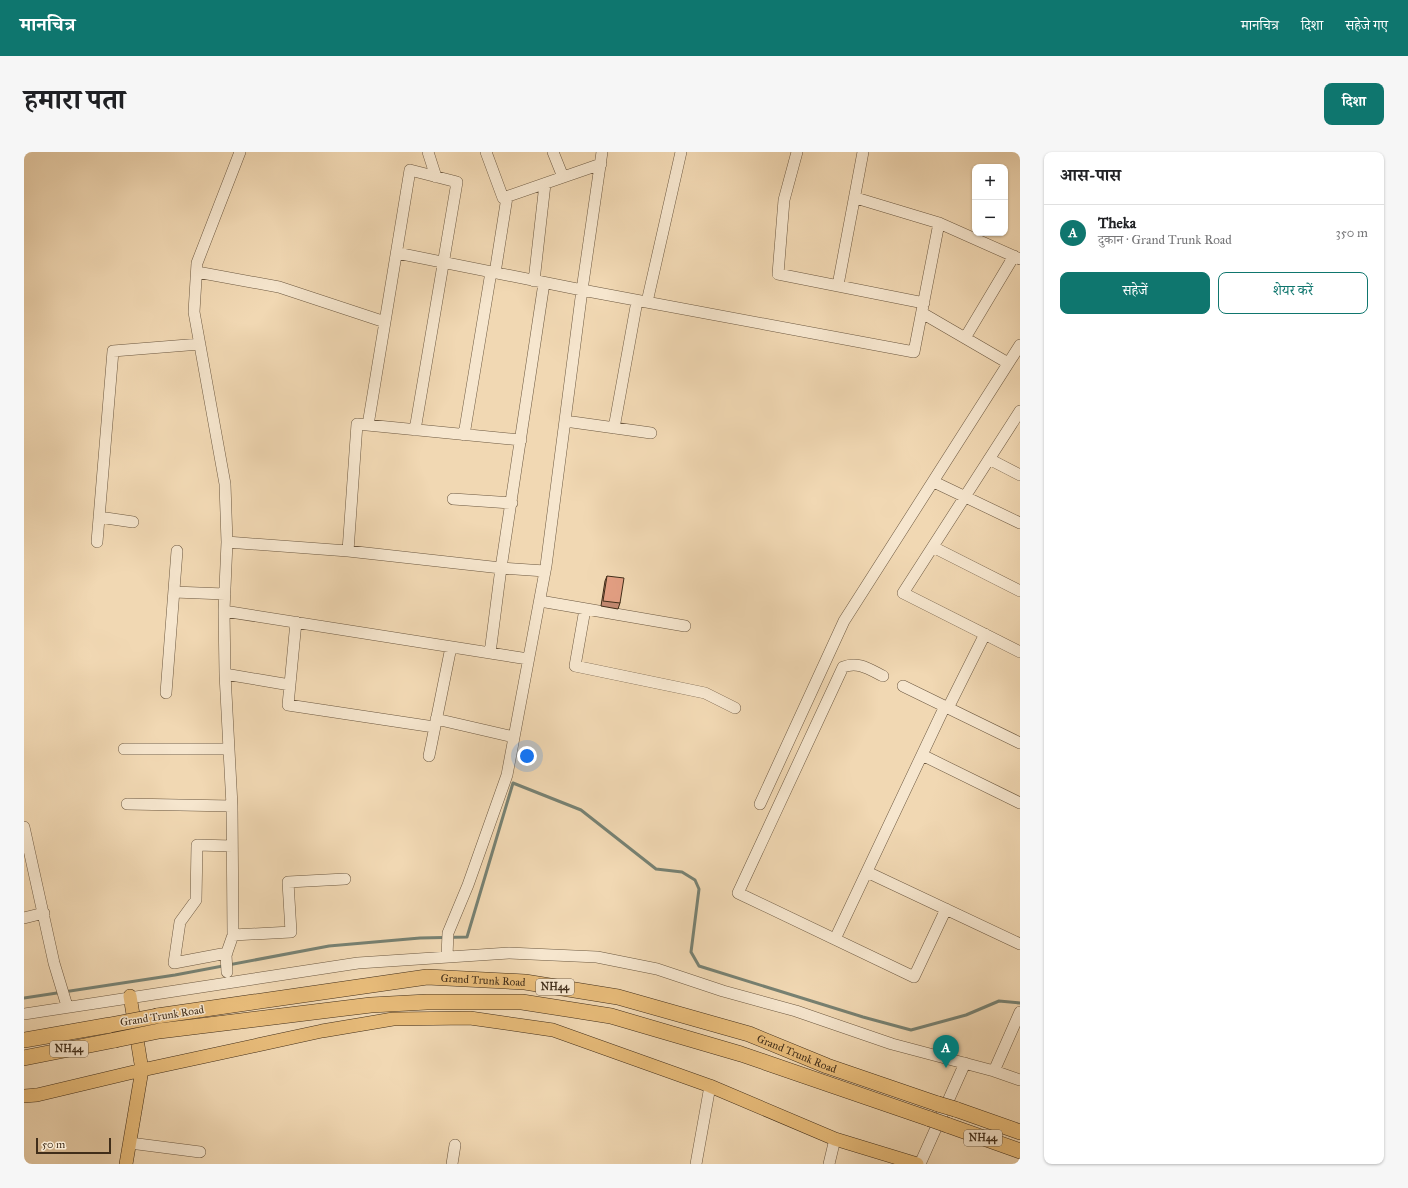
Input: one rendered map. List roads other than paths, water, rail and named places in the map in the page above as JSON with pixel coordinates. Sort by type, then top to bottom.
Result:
[{"type":"highway","name":"Grand Trunk Road","points":[[24,1040],[157,1016],[427,977],[525,982],[618,997],[749,1034],[827,1066],[1020,1132]]},
{"type":"highway","name":"Grand Trunk Road","points":[[24,1058],[159,1031],[371,1005],[427,1002],[522,1002],[611,1016],[741,1054],[1020,1151]]},
{"type":"main road","points":[[126,1164],[142,1070],[130,996]]},
{"type":"main road","points":[[30,1096],[322,1031],[393,1019],[470,1018],[553,1030],[710,1086],[835,1139],[917,1164]]},
{"type":"street","points":[[227,972],[227,954],[233,935],[232,806],[225,674],[224,611],[227,542],[225,484],[194,312],[197,263],[240,152]]},
{"type":"street","points":[[428,152],[436,177]]},
{"type":"street","points":[[486,152],[504,198],[601,164]]},
{"type":"street","points":[[553,152],[563,178]]},
{"type":"street","points":[[446,951],[448,933],[468,884],[506,775],[514,737],[545,571],[582,290],[602,152]]},
{"type":"street","points":[[614,428],[642,302],[681,152]]},
{"type":"street","points":[[797,152],[784,200],[778,274],[838,285],[923,308],[965,338],[1008,363]]},
{"type":"street","points":[[838,285],[856,198],[863,152]]},
{"type":"street","points":[[368,425],[410,170],[457,182],[415,430]]},
{"type":"street","points":[[490,653],[501,568],[521,440],[539,282],[545,184]]},
{"type":"street","points":[[464,435],[507,197]]},
{"type":"street","points":[[856,198],[939,223],[1017,257],[965,338]]},
{"type":"street","points":[[397,253],[642,302],[914,352],[939,223]]},
{"type":"street","points":[[197,272],[279,287],[385,322]]},
{"type":"street","points":[[97,542],[113,351],[200,344]]},
{"type":"street","points":[[760,804],[844,621],[1020,345]]},
{"type":"street","points":[[1020,411],[903,593],[1020,652]]},
{"type":"street","points":[[565,421],[651,433]]},
{"type":"street","points":[[348,551],[358,424],[521,440]]},
{"type":"street","points":[[989,459],[1020,475]]},
{"type":"street","points":[[934,482],[1020,523]]},
{"type":"street","points":[[453,499],[512,503]]},
{"type":"street","points":[[99,517],[133,522]]},
{"type":"street","points":[[227,542],[348,551],[501,568],[545,571]]},
{"type":"street","points":[[933,547],[1020,592]]},
{"type":"street","points":[[166,693],[177,551]]},
{"type":"street","points":[[174,592],[225,594]]},
{"type":"street","points":[[540,601],[685,626]]},
{"type":"street","points":[[585,609],[575,666],[705,693],[735,708]]},
{"type":"street","points":[[224,611],[528,659]]},
{"type":"street","points":[[296,622],[288,705],[435,723],[514,737]]},
{"type":"street","points":[[835,939],[922,755],[985,634]]},
{"type":"street","points":[[429,756],[451,647]]},
{"type":"street","points":[[883,676],[861,665],[850,665],[843,668],[738,893],[914,977],[946,909]]},
{"type":"street","points":[[225,674],[290,685]]},
{"type":"street","points":[[903,686],[1020,743]]},
{"type":"street","points":[[124,749],[229,749]]},
{"type":"street","points":[[922,755],[1019,799]]},
{"type":"street","points":[[128,804],[232,806]]},
{"type":"street","points":[[24,827],[54,963],[66,1002]]},
{"type":"street","points":[[227,954],[174,962],[180,922],[196,900],[197,845],[232,846]]},
{"type":"street","points":[[867,872],[1020,944]]},
{"type":"street","points":[[233,935],[291,932],[288,882],[345,879]]},
{"type":"street","points":[[24,918],[44,913]]},
{"type":"street","points":[[24,1014],[66,1002],[130,996],[446,951],[597,957],[657,969],[723,991],[796,1011],[892,1044],[994,1071],[1020,1080]]},
{"type":"street","points":[[994,1071],[1018,1015]]},
{"type":"street","points":[[1009,1038],[1020,1035]]},
{"type":"street","points":[[920,1164],[965,1063]]},
{"type":"street","points":[[696,1164],[710,1086]]},
{"type":"street","points":[[24,1101],[30,1096]]},
{"type":"street","points":[[829,1164],[835,1139]]},
{"type":"street","points":[[130,1143],[200,1152]]},
{"type":"street","points":[[452,1164],[455,1145]]},
{"type":"waterway","points":[[24,998],[175,975],[329,946],[420,938],[467,937],[513,783],[581,810],[656,869],[682,872],[695,880],[699,889],[691,952],[699,966],[863,1017],[911,1030],[966,1015],[999,1001],[1020,1003]]},
{"type":"place","name":"Theka","points":[[946,1068]]}]
